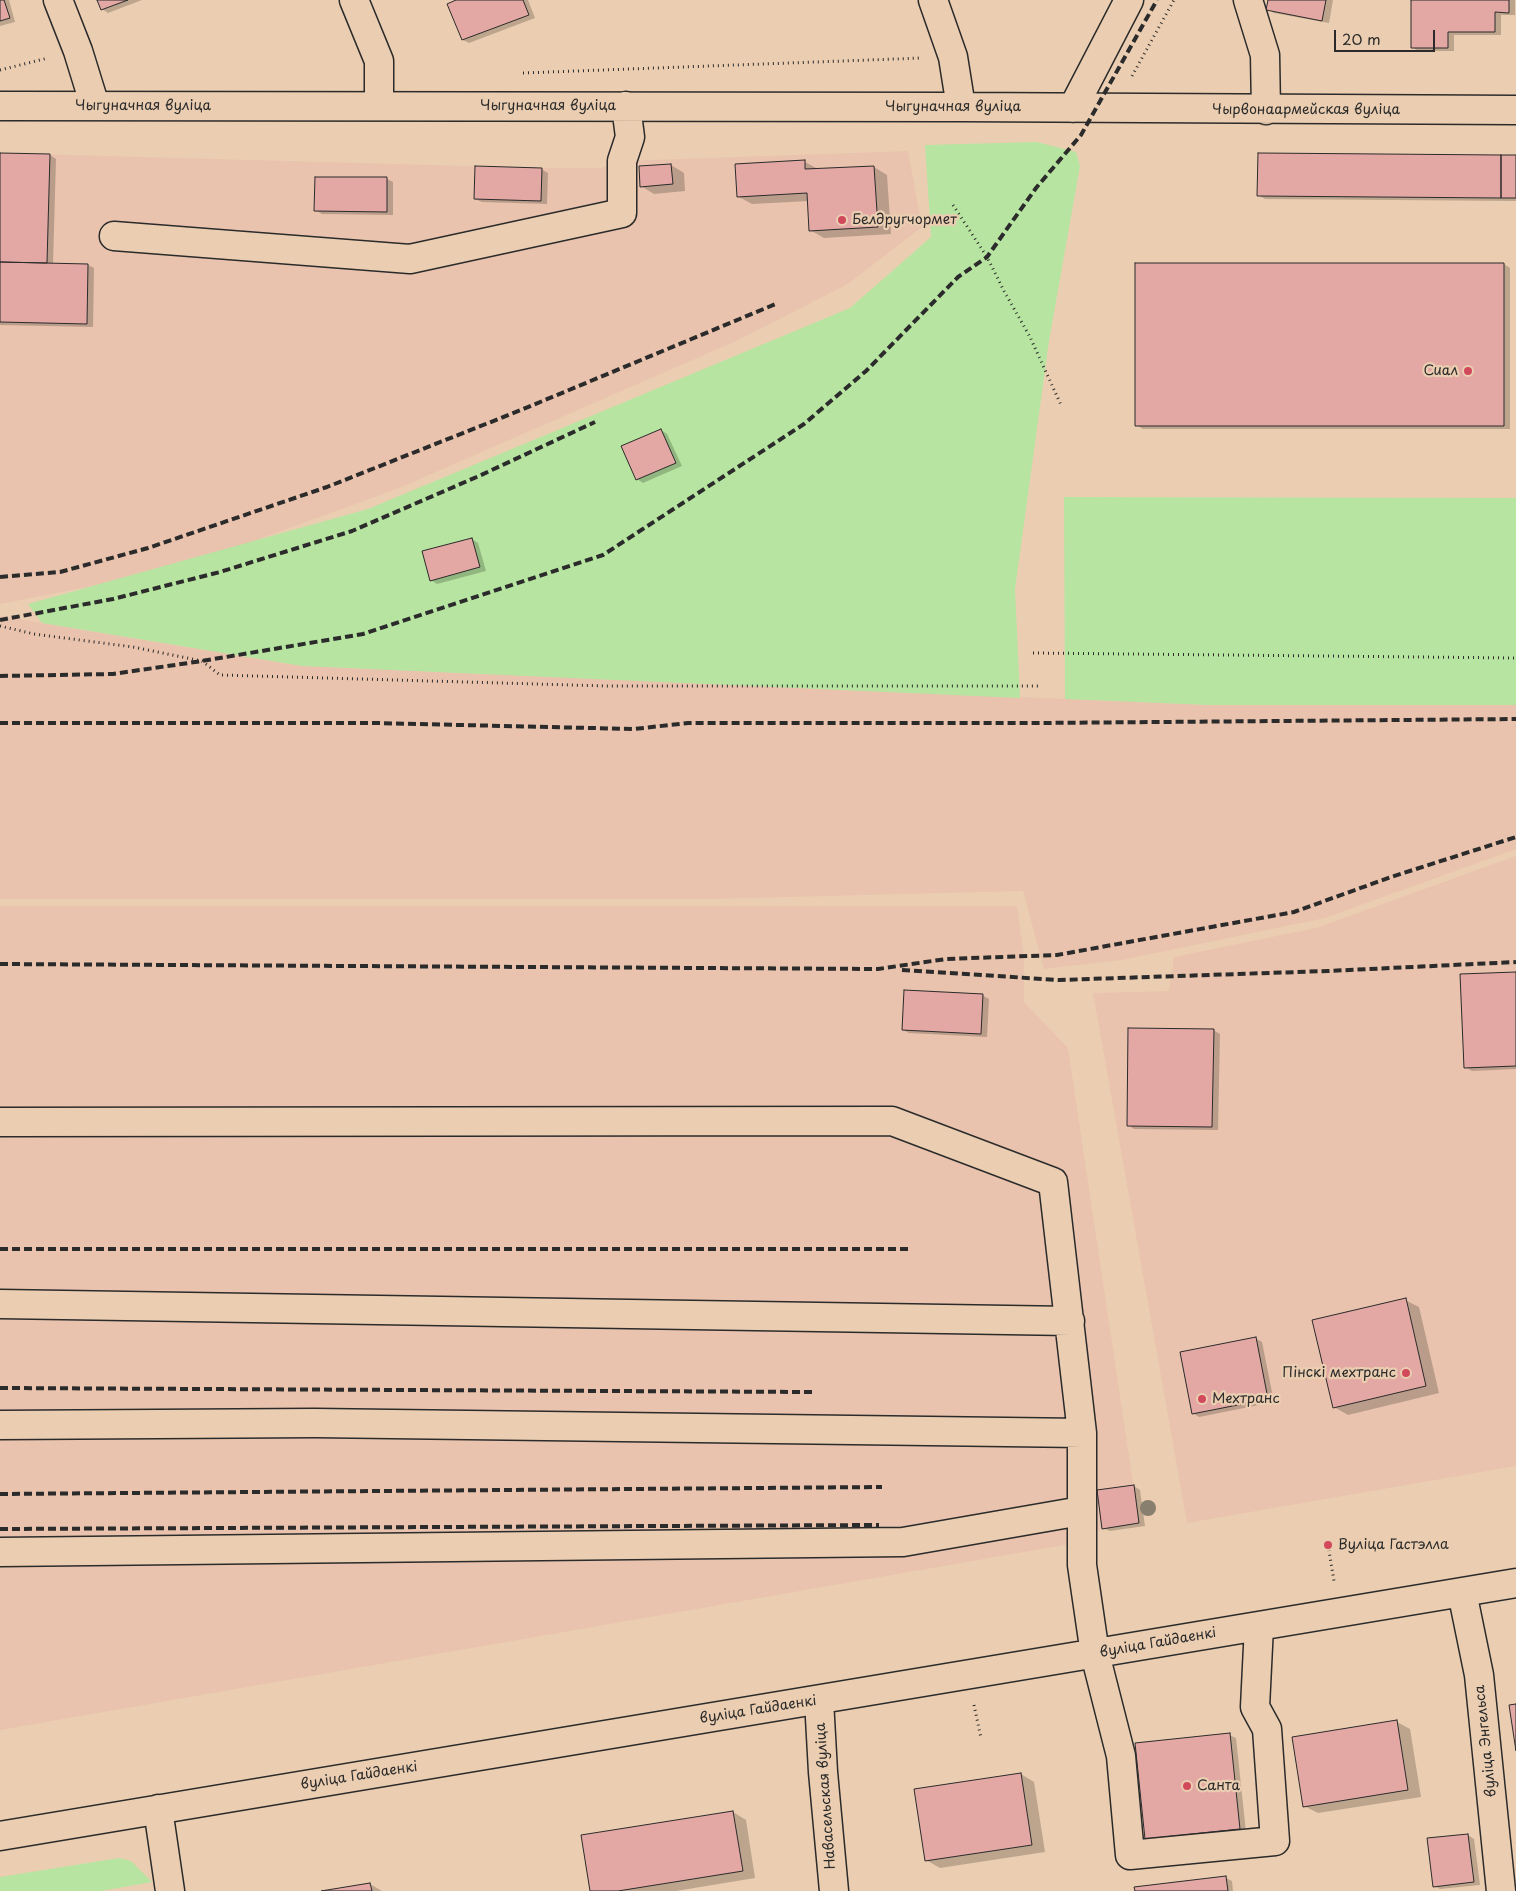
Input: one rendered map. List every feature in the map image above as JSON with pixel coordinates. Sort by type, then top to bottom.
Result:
[{"type":"street","points":[[58,0],[78,51],[95,106]]},
{"type":"street","points":[[354,0],[378,61],[379,105]]},
{"type":"street","points":[[933,0],[953,57],[961,107]]},
{"type":"street","points":[[1085,108],[1129,0]]},
{"type":"street","points":[[1248,0],[1265,56],[1266,110]]},
{"type":"street","name":"Чыгуначная вуліца","points":[[0,106],[379,105],[1085,108]]},
{"type":"street","points":[[114,236],[410,259],[622,213],[622,161],[630,136],[626,106]]},
{"type":"street","name":"Чырвонаармейская вуліца","points":[[1085,108],[1516,110]]},
{"type":"street","points":[[0,1122],[892,1121],[1053,1182],[1082,1433],[1082,1565],[1095,1654],[1121,1756],[1130,1855],[1275,1840],[1267,1729],[1255,1707],[1259,1626]]},
{"type":"street","points":[[0,1304],[1070,1321]]},
{"type":"street","points":[[0,1425],[315,1423],[1082,1433]]},
{"type":"street","points":[[0,1552],[903,1542],[1081,1511]]},
{"type":"street","name":"вуліца Гайдаенкі","points":[[0,1836],[1516,1582]]},
{"type":"street","name":"вуліца Энгельса","points":[[1462,1592],[1479,1675],[1501,1891]]},
{"type":"street","name":"Навасельская вуліца","points":[[820,1700],[823,1772],[834,1891]]},
{"type":"street","points":[[158,1809],[170,1891]]},
{"type":"path","points":[[1130,79],[1174,0]]},
{"type":"path","points":[[0,70],[78,51]]},
{"type":"path","points":[[520,73],[953,57]]},
{"type":"path","points":[[953,205],[987,257],[1030,337],[1061,405]]},
{"type":"path","points":[[0,626],[34,634],[133,647],[202,662],[220,675],[608,686],[1039,686]]},
{"type":"path","points":[[1034,653],[1516,658]]},
{"type":"path","points":[[1328,1545],[1339,1613]]},
{"type":"shaded area","points":[[908,151],[922,227],[848,284],[736,341],[397,489],[218,554],[88,587],[0,604],[0,153],[601,168],[622,161]]},
{"type":"shaded area","points":[[0,616],[302,666],[1208,705],[1516,705],[1516,849],[1325,918],[1122,960],[1044,969],[1023,891],[713,899],[0,899]]},
{"type":"shaded area","name":"Пінскі мехтранс","points":[[1516,856],[1516,1466],[1187,1523],[1093,993],[1169,991],[1174,957],[1316,928]]},
{"type":"shaded area","points":[[0,906],[1017,906],[1024,956],[1024,1002],[1068,1048],[1139,1523],[1102,1529],[1082,1542],[0,1730]]},
{"type":"green space","points":[[1037,142],[1076,152],[1080,166],[1049,341],[1015,589],[1020,698],[302,666],[42,623],[28,604],[368,509],[850,308],[931,237],[925,145]]},
{"type":"green space","points":[[1064,497],[1516,498],[1516,705],[1208,705],[1065,699]]},
{"type":"green space","points":[[119,1858],[131,1861],[152,1882],[101,1891],[0,1891],[0,1877]]},
{"type":"building","points":[[0,0],[4,0],[10,18],[0,21]]},
{"type":"building","points":[[97,0],[128,0],[101,10]]},
{"type":"building","points":[[456,0],[523,0],[529,15],[462,40],[447,4]]},
{"type":"building","points":[[1268,0],[1326,0],[1322,21],[1266,10]]},
{"type":"building","points":[[1411,0],[1509,0],[1509,13],[1495,12],[1495,32],[1448,32],[1448,48],[1411,48]]},
{"type":"building","points":[[0,153],[50,154],[47,263],[0,262]]},
{"type":"building","points":[[1258,153],[1501,155],[1501,198],[1257,196]]},
{"type":"building","points":[[1501,155],[1516,155],[1516,198],[1501,198]]},
{"type":"building","points":[[805,160],[805,169],[874,166],[878,227],[809,231],[807,193],[737,197],[735,164]]},
{"type":"building","points":[[671,164],[673,184],[640,187],[639,166]]},
{"type":"building","points":[[475,166],[542,168],[541,201],[474,199]]},
{"type":"building","points":[[315,177],[387,177],[387,212],[314,211]]},
{"type":"building","points":[[0,262],[88,264],[87,324],[0,322]]},
{"type":"building","points":[[1135,263],[1504,263],[1504,426],[1135,426]]},
{"type":"building","points":[[661,429],[676,463],[636,480],[621,446]]},
{"type":"building","points":[[472,538],[480,567],[430,581],[422,551]]},
{"type":"building","points":[[1516,972],[1516,1066],[1464,1068],[1460,974]]},
{"type":"building","points":[[904,990],[983,994],[981,1034],[902,1030]]},
{"type":"building","points":[[1128,1028],[1214,1029],[1212,1127],[1127,1126]]},
{"type":"building","points":[[1406,1298],[1426,1386],[1333,1408],[1312,1320]]},
{"type":"building","points":[[1256,1337],[1268,1399],[1192,1414],[1180,1352]]},
{"type":"building","points":[[1134,1485],[1139,1523],[1102,1529],[1097,1490]]},
{"type":"building","points":[[1516,1704],[1516,1751],[1509,1705]]},
{"type":"building","points":[[1397,1720],[1408,1790],[1303,1807],[1292,1737]]},
{"type":"building","name":"Санта","points":[[1230,1733],[1240,1829],[1145,1839],[1135,1743]]},
{"type":"building","points":[[1021,1773],[1032,1845],[925,1861],[914,1789]]},
{"type":"building","points":[[733,1811],[743,1871],[618,1891],[590,1891],[581,1835]]},
{"type":"building","points":[[1468,1834],[1474,1882],[1433,1887],[1427,1838]]},
{"type":"building","points":[[1226,1876],[1228,1891],[1135,1891],[1134,1887]]},
{"type":"building","points":[[370,1883],[372,1891],[321,1891]]},
{"type":"railway","points":[[0,676],[113,674],[363,634],[603,555],[804,424],[866,371],[958,277],[987,257],[1036,188],[1081,135],[1157,0]]},
{"type":"railway","points":[[0,577],[60,572],[148,548],[327,487],[521,410],[778,303]]},
{"type":"railway","points":[[0,620],[113,599],[220,572],[352,531],[479,476],[595,422]]},
{"type":"railway","points":[[0,723],[375,723],[634,729],[688,723],[1039,723],[1516,719]]},
{"type":"railway","points":[[0,964],[878,969],[946,959],[1057,955],[1294,912],[1391,877],[1516,837]]},
{"type":"railway","points":[[902,970],[1059,980],[1328,971],[1516,962]]},
{"type":"railway","points":[[0,1249],[909,1249]]},
{"type":"railway","points":[[0,1388],[813,1392]]},
{"type":"railway","points":[[0,1494],[882,1487]]},
{"type":"railway","points":[[0,1529],[879,1525]]},
{"type":"place","name":"Белдругчормет","points":[[842,220]]},
{"type":"place","name":"Сиал","points":[[1468,371]]},
{"type":"place","name":"Пінскі мехтранс","points":[[1406,1373]]},
{"type":"place","name":"Мехтранс","points":[[1202,1399]]},
{"type":"place","name":"Вуліца Гастэлла","points":[[1328,1545]]},
{"type":"place","name":"Санта","points":[[1187,1786]]}]
